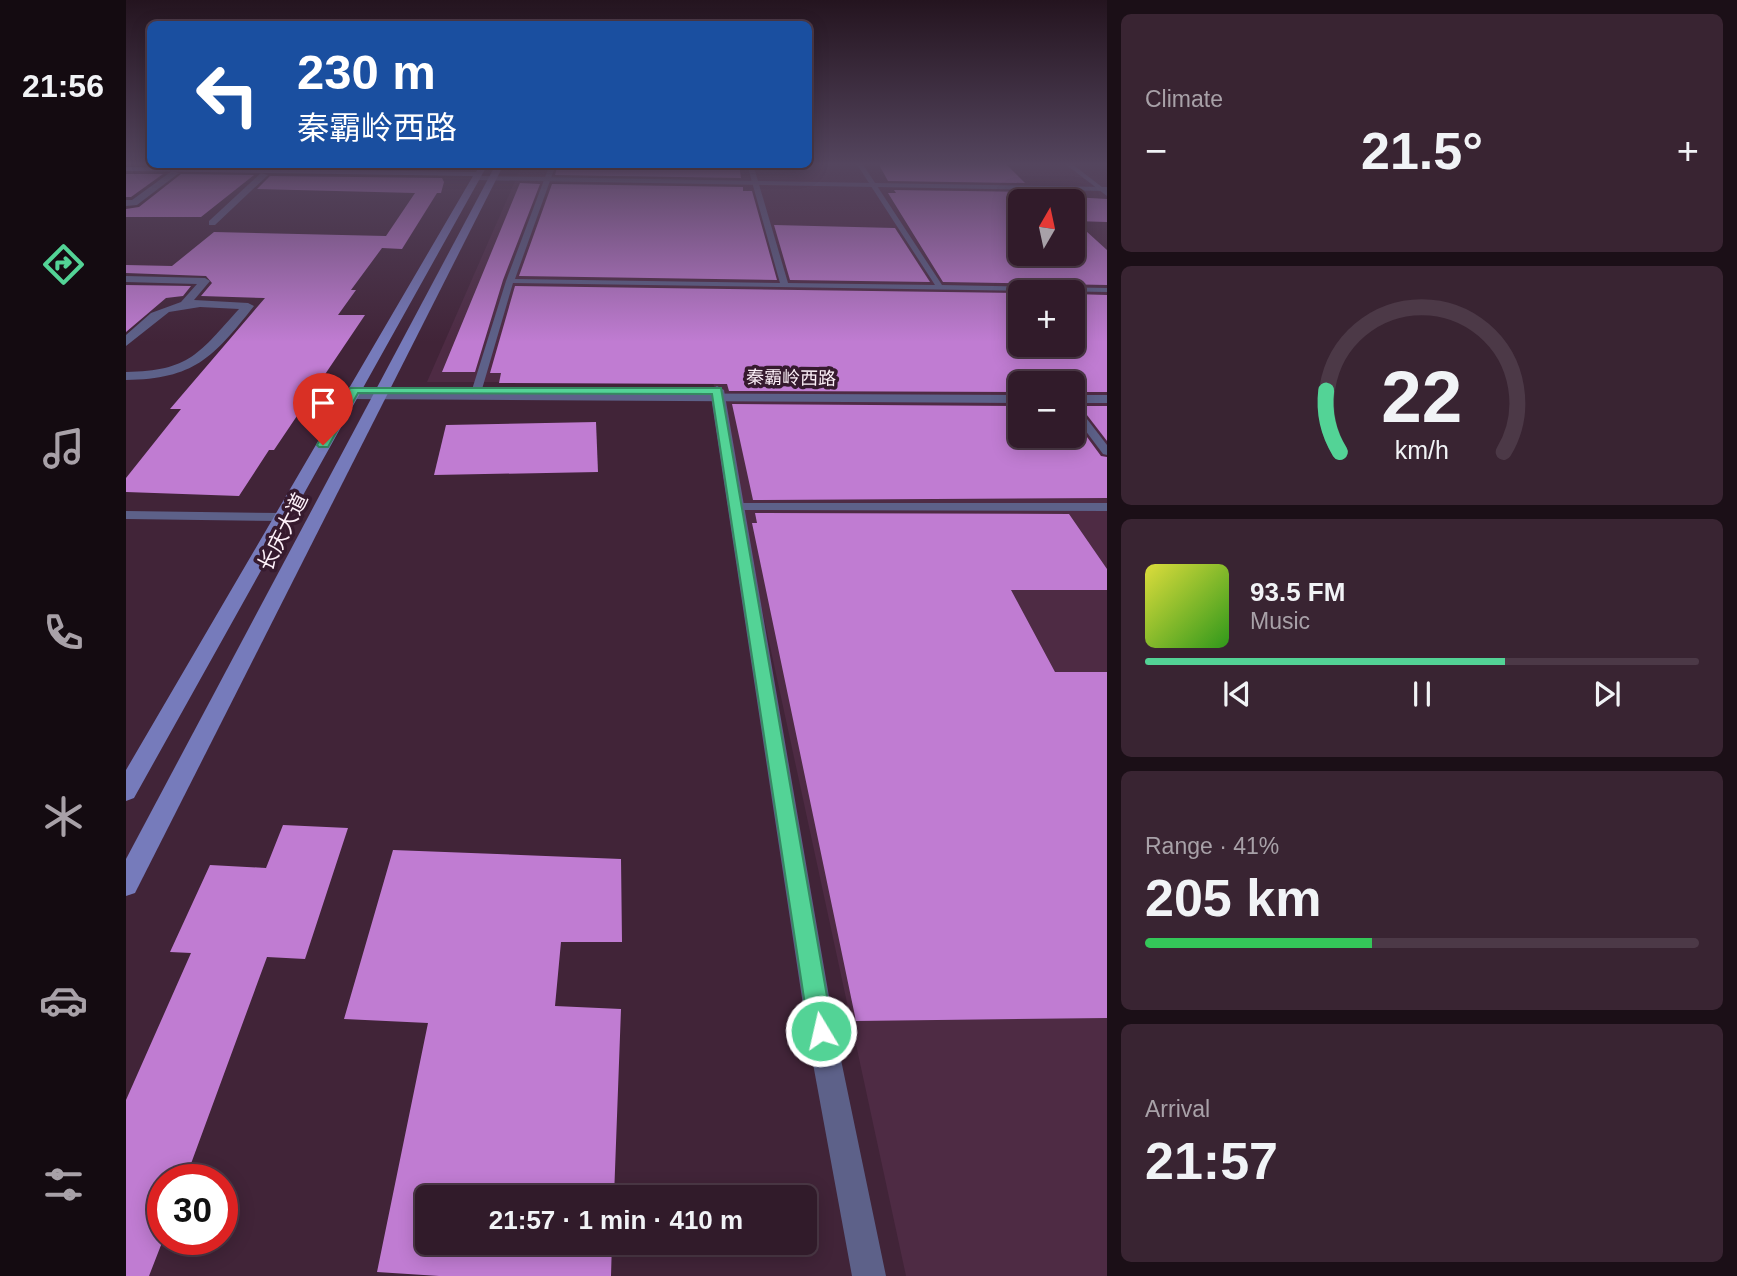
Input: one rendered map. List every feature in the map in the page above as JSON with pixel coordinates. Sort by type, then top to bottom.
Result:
[{"type":"main road","name":"长庆大道","points":[[126,791],[352,393],[457,223]]},
{"type":"main road","name":"长庆大道","points":[[126,884],[381,393],[464,223]]},
{"type":"street","points":[[126,279],[205,281],[184,305]]},
{"type":"street","points":[[126,376],[168,375],[191,367],[248,306],[184,305],[156,314],[127,341]]},
{"type":"street","name":"秦霸岭西路","points":[[352,393],[1008,393]]},
{"type":"street","name":"秦霸岭西路","points":[[718,393],[1008,399]]},
{"type":"street","points":[[718,393],[821,1031],[869,1276]]},
{"type":"street","points":[[1085,394],[1107,394]]},
{"type":"street","points":[[1085,399],[1107,400]]},
{"type":"lane","points":[[476,393],[510,281],[531,223]]},
{"type":"lane","points":[[767,223],[784,284]]},
{"type":"lane","points":[[898,223],[941,289]]},
{"type":"lane","points":[[510,281],[1107,290]]},
{"type":"lane","points":[[1085,424],[1107,452]]},
{"type":"lane","points":[[737,508],[1107,507]]},
{"type":"lane","points":[[126,515],[282,517]]},
{"type":"shaded area","points":[[497,223],[1008,223],[1008,266],[1085,266],[1085,223],[1107,223],[1107,1276],[906,1276],[713,382],[427,382]]},
{"type":"building","points":[[395,223],[419,223],[402,249],[382,248],[351,290],[356,290],[338,315],[365,315],[274,450],[269,450],[239,496],[126,492],[126,478],[181,409],[170,409],[265,298],[201,296],[212,283],[206,276],[126,273],[126,265],[172,266],[214,232],[386,236]]},
{"type":"building","points":[[504,223],[525,223],[503,280],[475,372],[442,372]]},
{"type":"building","points":[[538,223],[761,223],[777,280],[519,276]]},
{"type":"building","points":[[906,223],[1008,223],[1008,266],[1085,266],[1085,230],[1107,250],[1107,285],[1085,285],[1085,280],[1008,280],[1008,283],[943,282]]},
{"type":"building","points":[[774,225],[895,228],[930,282],[790,280]]},
{"type":"building","points":[[126,285],[191,286],[183,296],[166,298],[126,332]]},
{"type":"building","points":[[515,286],[1008,293],[1008,357],[1085,357],[1085,294],[1107,295],[1107,392],[1085,392],[1085,371],[1008,371],[1008,392],[729,391],[727,384],[499,383],[501,373],[490,373]]},
{"type":"building","points":[[732,404],[1008,406],[1008,448],[1085,448],[1085,434],[1101,456],[1107,457],[1107,498],[753,500]]},
{"type":"building","points":[[1085,406],[1107,406],[1107,441],[1085,412]]},
{"type":"building","points":[[596,422],[598,472],[434,475],[446,425]]},
{"type":"building","points":[[755,513],[1069,514],[1107,569],[1107,590],[1011,590],[1055,672],[1107,672],[1107,1018],[856,1021],[752,523],[757,523]]},
{"type":"building","points":[[283,825],[348,828],[305,959],[267,957],[191,1164],[147,1164],[147,1255],[157,1255],[149,1276],[126,1276],[126,1100],[191,953],[170,952],[210,865],[266,868]]},
{"type":"building","points":[[393,850],[621,859],[622,942],[561,942],[555,1006],[621,1009],[614,1185],[415,1185],[415,1255],[612,1255],[611,1276],[439,1276],[377,1272],[428,1023],[344,1019]]},
{"type":"route","points":[[323,445],[354,390],[717,390],[821,1031]]}]
